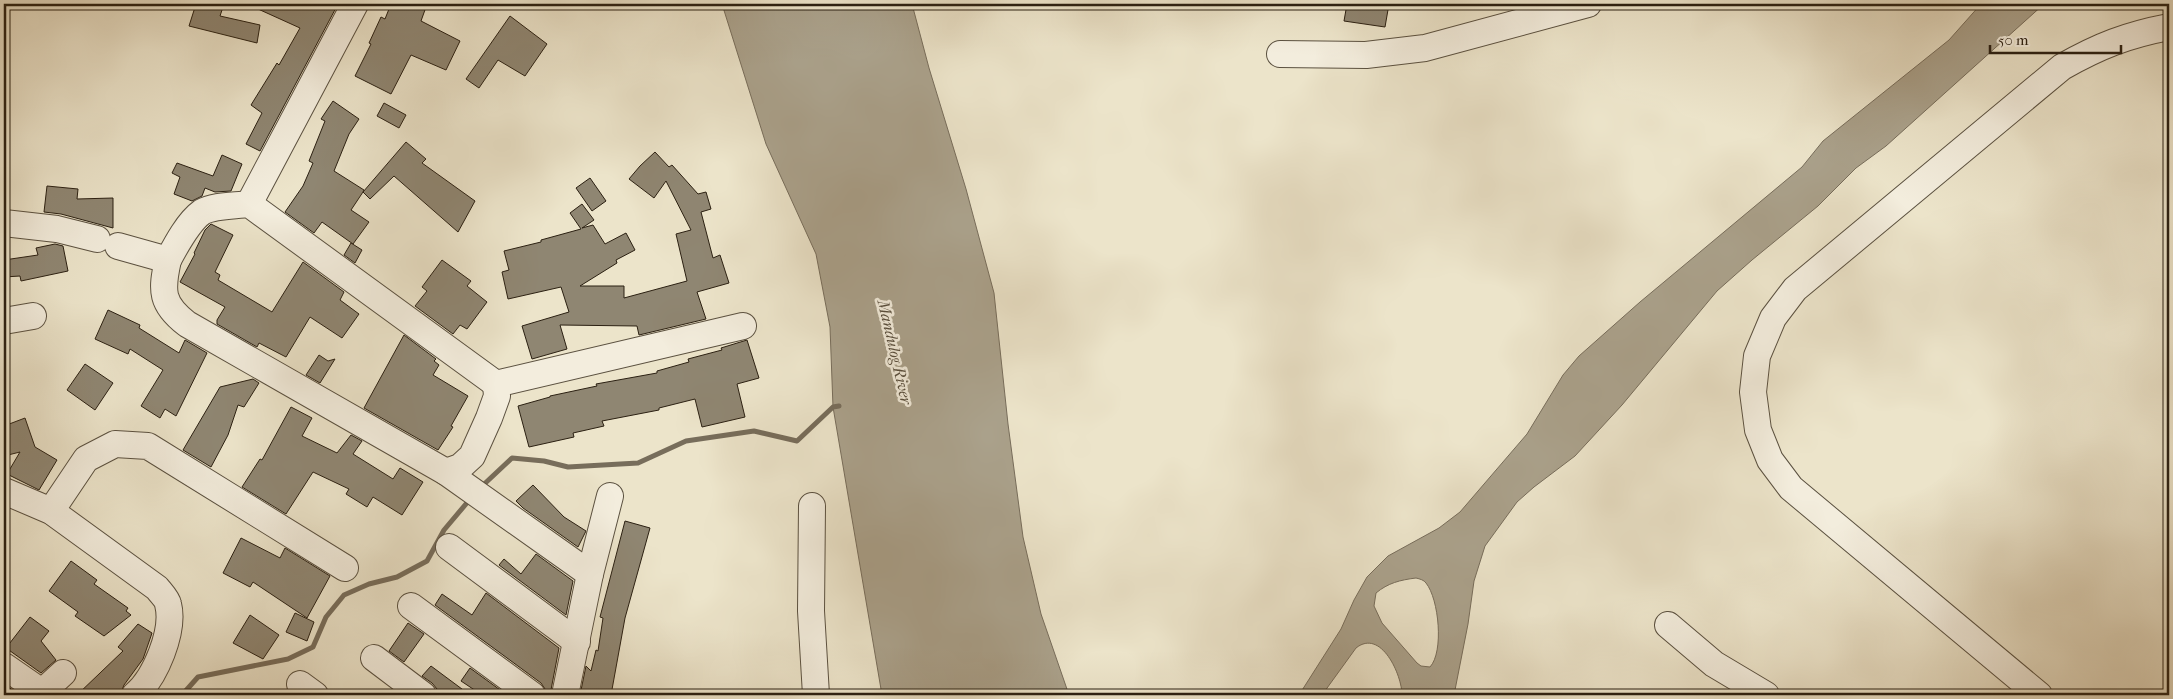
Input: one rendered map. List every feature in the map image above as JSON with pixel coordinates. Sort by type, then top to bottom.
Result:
[{"type":"street","points":[[249,204],[355,4]]},
{"type":"street","points":[[1280,54],[1366,55],[1425,48],[1588,4]]},
{"type":"street","points":[[2038,695],[1791,488],[1770,460],[1758,430],[1753,392],[1757,356],[1773,318],[1795,289],[2062,67],[2093,49],[2126,37],[2169,27]]},
{"type":"street","points":[[466,486],[460,467],[472,456],[489,418],[497,396],[496,384],[249,204],[225,206],[204,211],[192,222],[168,260],[163,283],[167,303],[172,312],[187,324],[466,486],[590,574]]},
{"type":"street","points":[[4,223],[57,230],[168,260]]},
{"type":"street","points":[[4,321],[33,316]]},
{"type":"street","points":[[496,384],[743,326]]},
{"type":"street","points":[[51,511],[86,459],[116,444],[148,446],[345,568]]},
{"type":"street","points":[[4,491],[51,511],[157,588],[168,603],[170,626],[160,659],[135,695]]},
{"type":"street","points":[[565,695],[590,574],[610,496]]},
{"type":"street","points":[[812,506],[812,611],[816,695]]},
{"type":"street","points":[[449,547],[577,642]]},
{"type":"street","points":[[412,606],[532,695]]},
{"type":"street","points":[[1668,625],[1714,664],[1766,695]]},
{"type":"street","points":[[374,658],[423,695]]},
{"type":"street","points":[[4,666],[43,694],[63,673]]},
{"type":"water","name":"Mandulog River","points":[[722,4],[912,4],[994,293],[1008,424],[1023,537],[1041,614],[1069,695],[882,695],[833,407],[830,327],[816,254],[766,144]]},
{"type":"water","points":[[1981,4],[2044,4],[1886,146],[1856,168],[1818,206],[1717,291],[1622,405],[1575,456],[1517,502],[1485,546],[1474,581],[1468,624],[1454,695],[1402,695],[1398,676],[1388,656],[1374,644],[1365,643],[1356,648],[1322,695],[1299,695],[1341,629],[1367,577],[1388,556],[1439,528],[1460,512],[1527,434],[1563,375],[1579,356],[1640,302],[1802,167],[1823,141],[1949,40]],"holes":[[[1416,578],[1425,582],[1434,601],[1437,613],[1437,650],[1430,667],[1421,666],[1417,663],[1382,623],[1374,606],[1376,593],[1390,584]]]},
{"type":"building","points":[[196,4],[224,4],[220,16],[260,25],[257,43],[189,26]]},
{"type":"building","points":[[247,4],[302,4],[311,8],[314,4],[338,4],[260,151],[246,144],[262,113],[251,105],[277,63],[279,65],[300,28]]},
{"type":"building","points":[[391,4],[415,4],[426,7],[421,21],[460,41],[446,70],[411,55],[391,94],[355,76],[371,44],[369,43],[381,17],[385,19]]},
{"type":"building","points":[[1347,4],[1389,4],[1385,27],[1344,21]]},
{"type":"building","points":[[510,16],[547,44],[525,76],[498,60],[479,88],[466,79]]},
{"type":"building","points":[[333,101],[359,119],[349,134],[334,171],[364,190],[351,210],[369,222],[353,244],[322,222],[314,233],[285,212],[303,186],[313,163],[309,161],[325,121],[321,119]]},
{"type":"building","points":[[384,103],[406,115],[399,128],[377,116]]},
{"type":"building","points":[[406,142],[426,159],[422,163],[475,201],[458,232],[394,176],[370,199],[363,192]]},
{"type":"building","points":[[655,152],[669,167],[672,165],[698,194],[706,192],[711,209],[701,212],[713,258],[720,255],[729,283],[697,292],[706,319],[639,335],[637,326],[560,325],[567,349],[532,359],[522,326],[569,312],[561,287],[508,299],[502,272],[509,270],[504,251],[541,242],[541,240],[581,229],[570,213],[582,204],[594,220],[582,228],[593,225],[605,244],[626,233],[635,250],[616,260],[617,263],[580,286],[624,286],[624,298],[687,281],[676,234],[691,230],[666,181],[654,198],[629,179]]},
{"type":"building","points":[[222,155],[242,164],[231,191],[215,192],[205,188],[202,196],[192,201],[174,194],[180,177],[172,173],[177,163],[213,176]]},
{"type":"building","points":[[590,178],[606,201],[592,211],[576,188]]},
{"type":"building","points":[[47,186],[78,189],[77,199],[113,198],[113,228],[61,214],[44,212]]},
{"type":"building","points":[[211,224],[233,235],[215,272],[220,275],[218,280],[272,312],[303,262],[344,292],[340,300],[359,314],[342,338],[310,317],[286,357],[259,343],[257,347],[217,324],[217,320],[225,307],[180,282],[205,230]]},
{"type":"building","points":[[351,243],[362,250],[355,263],[344,255]]},
{"type":"building","points":[[55,244],[63,246],[68,271],[21,281],[20,276],[4,277],[4,260],[38,255],[36,248]]},
{"type":"building","points":[[442,260],[471,281],[467,286],[487,302],[467,329],[460,325],[453,334],[415,306],[427,291],[422,287]]},
{"type":"building","points":[[108,310],[140,325],[139,328],[179,353],[185,340],[207,353],[176,416],[165,409],[160,418],[141,406],[163,370],[130,349],[128,354],[95,339]]},
{"type":"building","points":[[404,335],[436,359],[434,361],[439,365],[433,375],[468,396],[451,426],[453,427],[438,450],[364,408]]},
{"type":"building","points":[[747,340],[759,378],[737,384],[745,417],[702,427],[695,399],[659,408],[659,410],[602,421],[604,426],[573,433],[574,437],[529,447],[518,406],[550,396],[597,386],[596,384],[657,373],[657,371],[689,362],[688,359],[722,350],[721,348]]},
{"type":"building","points":[[319,355],[328,361],[335,359],[320,383],[306,375]]},
{"type":"building","points":[[85,364],[113,383],[95,410],[67,390]]},
{"type":"building","points":[[253,379],[259,383],[244,407],[238,405],[228,435],[211,467],[183,450],[220,387]]},
{"type":"building","points":[[291,407],[312,418],[302,436],[337,453],[351,435],[362,441],[353,454],[393,479],[400,468],[423,482],[402,515],[373,497],[367,507],[346,494],[349,489],[313,472],[286,514],[242,487],[260,459],[262,460]]},
{"type":"building","points":[[25,418],[35,447],[57,460],[39,490],[7,474],[20,452],[4,456],[4,426]]},
{"type":"building","points":[[533,485],[564,517],[586,531],[578,547],[516,501]]},
{"type":"building","points":[[625,521],[650,528],[625,618],[611,695],[580,695],[586,666],[591,671],[596,650],[598,651],[603,618],[600,617]]},
{"type":"building","points":[[241,538],[280,558],[285,548],[330,576],[307,618],[253,582],[250,587],[223,573]]},
{"type":"building","points":[[536,554],[573,581],[566,615],[499,565],[504,559],[521,574]]},
{"type":"building","points":[[71,561],[97,580],[94,584],[128,608],[126,611],[131,615],[104,636],[75,616],[78,612],[49,591]]},
{"type":"building","points":[[486,593],[559,648],[550,695],[547,695],[541,683],[435,605],[442,594],[472,615]]},
{"type":"building","points":[[295,613],[314,622],[307,641],[286,632]]},
{"type":"building","points":[[250,615],[279,635],[263,659],[233,643]]},
{"type":"building","points":[[30,617],[49,631],[41,641],[56,660],[41,673],[6,648]]},
{"type":"building","points":[[408,623],[424,634],[404,662],[389,651]]},
{"type":"building","points":[[138,624],[152,633],[143,659],[124,685],[120,695],[77,695],[123,651],[118,647]]},
{"type":"building","points":[[431,666],[470,695],[438,695],[437,689],[432,683],[422,676]]},
{"type":"building","points":[[470,668],[507,695],[482,695],[461,681]]},
{"type":"building","points":[[4,684],[20,695],[4,695]]},
{"type":"waterway","points":[[480,488],[512,458],[544,461],[568,467],[638,463],[686,441],[754,431],[797,441],[833,407],[839,406]]},
{"type":"waterway","points":[[182,695],[198,677],[288,659],[313,647],[326,617],[344,595],[369,584],[397,577],[427,561],[444,530],[471,498]]}]
